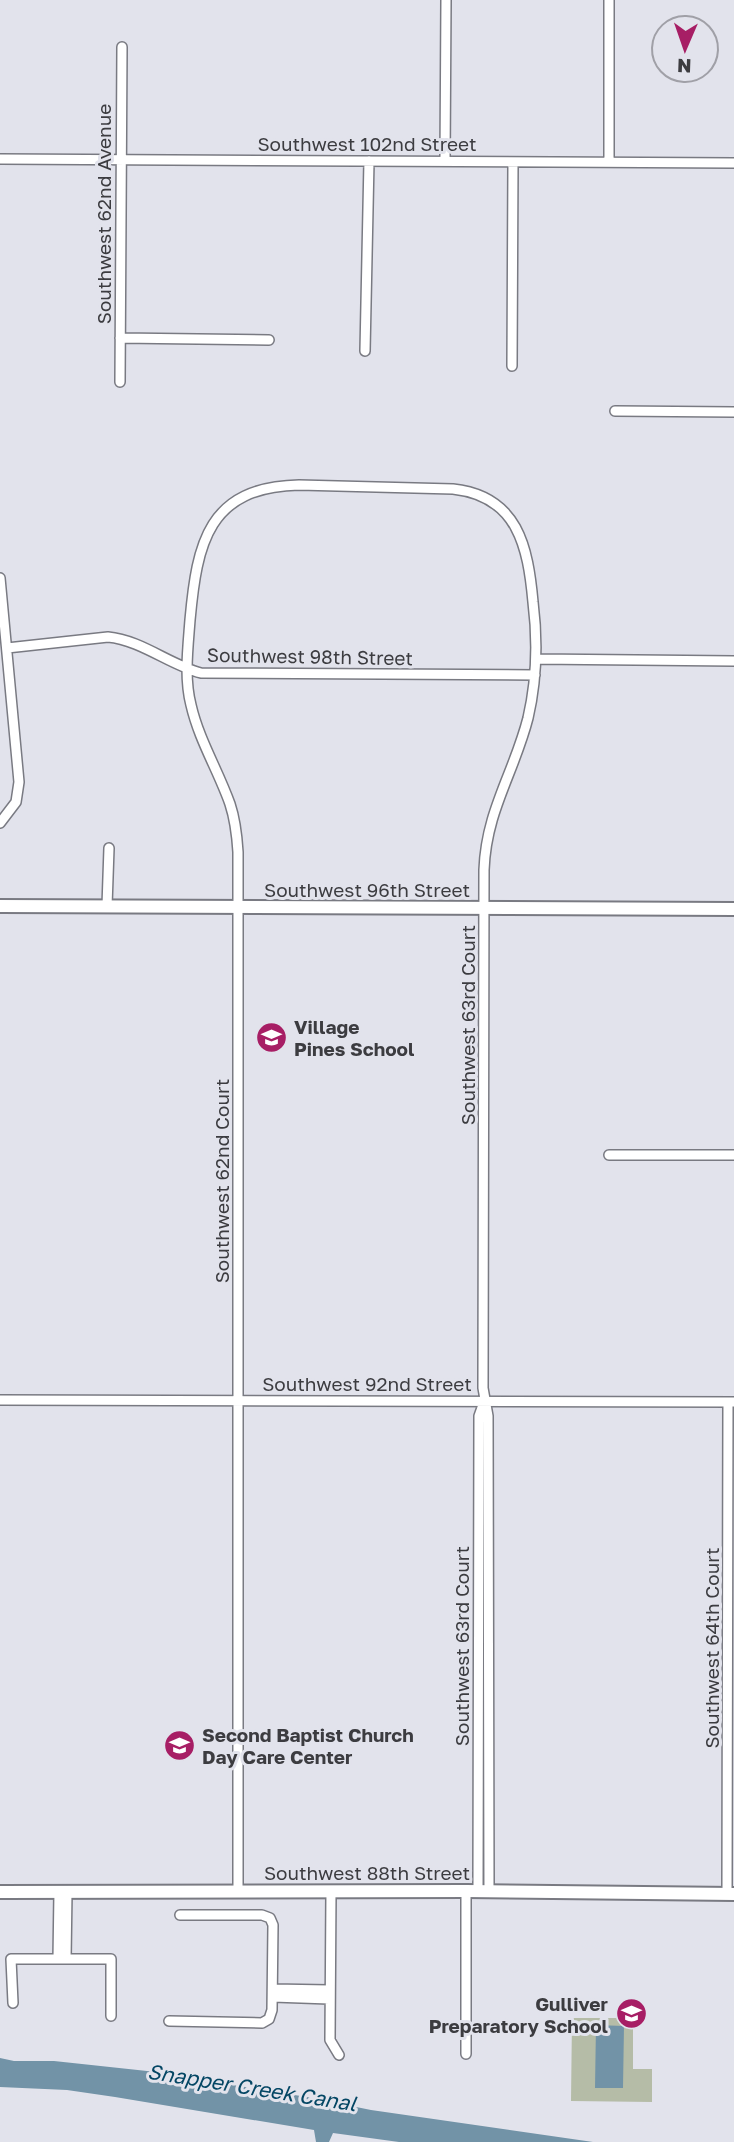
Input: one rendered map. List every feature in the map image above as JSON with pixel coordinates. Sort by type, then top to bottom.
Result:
[{"type":"street","points":[[445,161],[446,0]]},
{"type":"street","points":[[609,0],[609,162]]},
{"type":"street","name":"Southwest 62nd Avenue","points":[[120,382],[122,47]]},
{"type":"street","name":"Southwest 102nd Street","points":[[0,159],[734,163]]},
{"type":"street","points":[[365,351],[369,161]]},
{"type":"street","points":[[512,366],[513,162]]},
{"type":"street","points":[[120,338],[269,340]]},
{"type":"street","points":[[615,411],[734,412]]},
{"type":"street","name":"Southwest 62nd Court","points":[[238,1892],[238,852],[232,811],[197,727],[190,700],[190,623],[199,555],[219,517],[242,496],[276,486],[453,489],[468,491],[492,502]]},
{"type":"street","name":"Southwest 63rd Court","points":[[478,1892],[483,1785],[484,1503],[488,1416],[485,1400],[484,852],[498,799],[520,746],[537,659],[532,587],[524,545],[513,522],[492,502]]},
{"type":"street","points":[[0,578],[19,782],[16,802],[0,823]]},
{"type":"street","name":"Southwest 98th Street","points":[[7,648],[115,638],[201,673],[536,675]]},
{"type":"street","points":[[537,659],[734,661]]},
{"type":"street","points":[[107,906],[109,848]]},
{"type":"street","name":"Southwest 96th Street","points":[[0,906],[734,909]]},
{"type":"street","points":[[609,1155],[734,1156]]},
{"type":"street","name":"Southwest 92nd Street","points":[[0,1400],[731,1402]]},
{"type":"street","name":"Southwest 64th Court","points":[[731,1402],[731,1894]]},
{"type":"street","points":[[331,1891],[330,2040],[339,2054]]},
{"type":"street","name":"Southwest 88th Street","points":[[0,1892],[731,1894]]},
{"type":"street","points":[[62,1959],[63,1892]]},
{"type":"street","points":[[466,2054],[478,1892]]},
{"type":"street","points":[[169,2021],[250,2024],[266,2022],[271,2014],[272,1920],[262,1915],[180,1914]]},
{"type":"street","points":[[13,2003],[11,1959],[111,1959],[111,2016]]},
{"type":"street","points":[[273,1993],[329,1994]]},
{"type":"green space","points":[[572,2018],[633,2018],[633,2069],[652,2069],[652,2102],[571,2101]]},
{"type":"water","points":[[596,2025],[624,2026],[623,2088],[595,2088]]},
{"type":"water","points":[[0,2058],[147,2071],[371,2110],[593,2142],[399,2142],[333,2133],[329,2142],[316,2142],[314,2130],[67,2090],[0,2087]]},
{"type":"place","name":"Village Pines School","points":[[271,1037]]},
{"type":"place","name":"Second Baptist Church Day Care Center","points":[[179,1745]]},
{"type":"place","name":"Gulliver Preparatory School","points":[[631,2014]]},
{"type":"water label","name":"Snapper Creek Canal","points":[[252,2087]]}]
